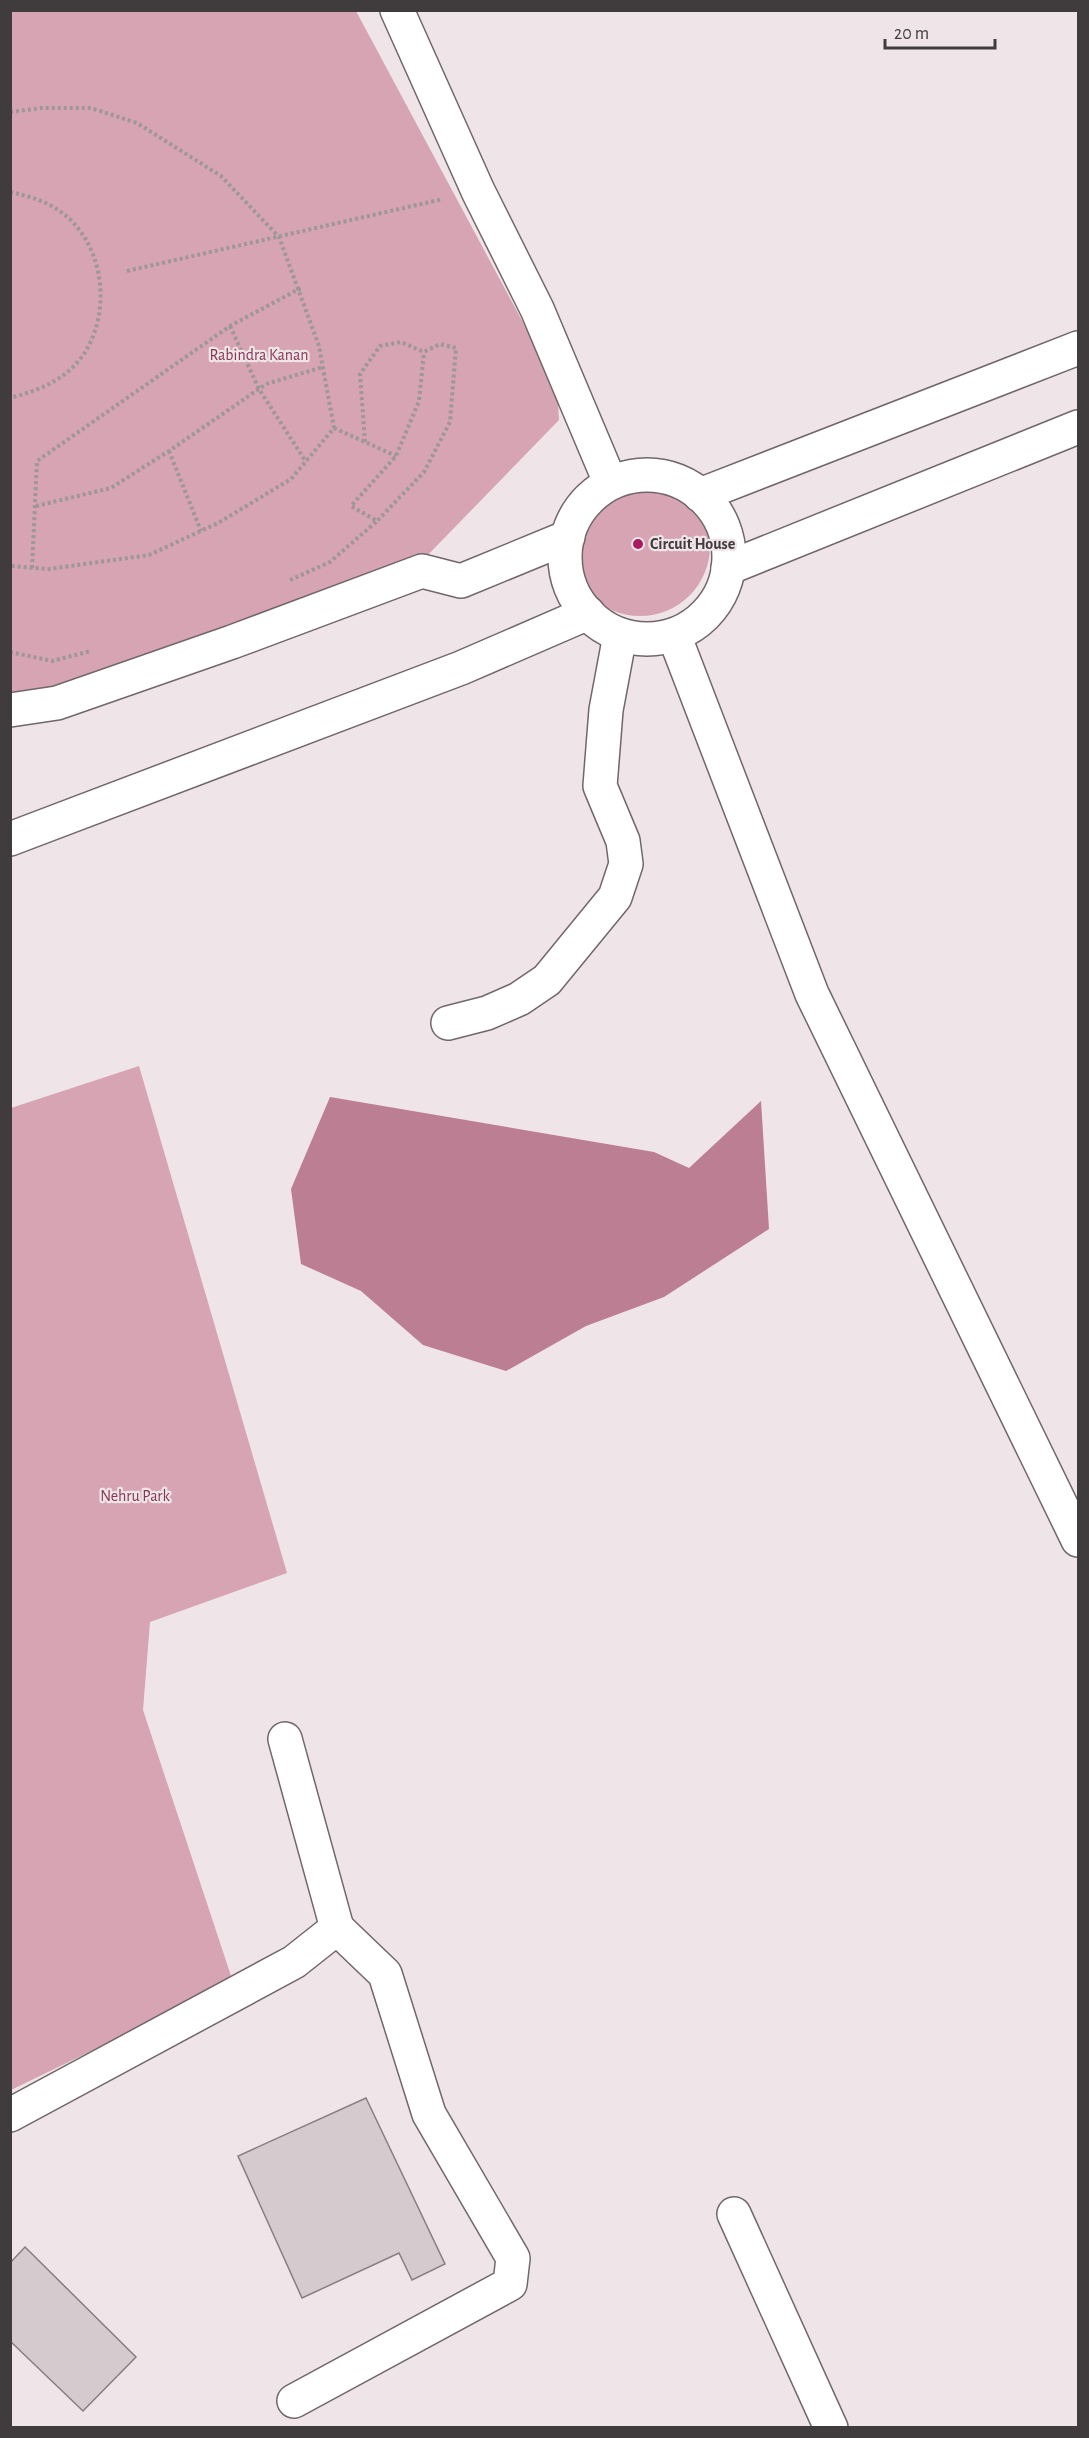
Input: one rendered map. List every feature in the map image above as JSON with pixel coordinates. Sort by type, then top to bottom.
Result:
[{"type":"street","points":[[397,10],[478,191],[537,309],[610,482]]},
{"type":"street","points":[[700,495],[1078,348]]},
{"type":"street","points":[[728,568],[838,526],[1078,427]]},
{"type":"street","points":[[636,474],[664,476],[689,485],[710,502],[723,526],[729,552],[727,579],[716,603],[697,622],[674,635],[648,640],[620,635],[596,622],[577,602],[566,576],[564,548],[572,521],[588,498],[610,482],[636,474]]},
{"type":"street","points":[[10,710],[57,704],[422,571],[461,581],[568,537]]},
{"type":"street","points":[[10,839],[461,668],[588,613]]},
{"type":"street","points":[[448,1023],[487,1013],[519,999],[547,980],[615,897],[626,864],[625,853],[623,841],[600,786],[606,710],[620,635]]},
{"type":"street","points":[[674,635],[812,994],[1078,1540]]},
{"type":"street","points":[[285,1739],[337,1928],[385,1974],[429,2114],[513,2258],[510,2283],[294,2401]]},
{"type":"street","points":[[10,2115],[294,1962],[337,1928]]},
{"type":"street","points":[[734,2214],[831,2427]]},
{"type":"path","points":[[10,112],[42,108],[91,108],[137,123],[221,176],[279,237],[319,346],[334,428],[291,478],[218,523],[149,555],[49,569],[10,566]]},
{"type":"path","points":[[128,271],[478,191]]},
{"type":"path","points":[[10,192],[33,196],[63,213],[86,239],[99,271],[101,306],[92,339],[72,367],[44,387],[10,398]]},
{"type":"path","points":[[32,568],[38,461],[230,326],[299,289]]},
{"type":"path","points":[[230,326],[259,389],[306,462]]},
{"type":"path","points":[[365,442],[360,374],[380,346],[401,342],[424,352]]},
{"type":"path","points":[[280,584],[330,562],[376,521],[424,472],[450,422],[456,348],[440,344],[424,352]]},
{"type":"path","points":[[376,521],[351,506],[396,456],[419,401],[424,352]]},
{"type":"path","points":[[36,506],[111,488],[169,452],[266,384],[323,367]]},
{"type":"path","points":[[334,428],[396,456]]},
{"type":"path","points":[[169,452],[201,531]]},
{"type":"path","points":[[10,652],[52,662],[95,650]]},
{"type":"green space","name":"Rabindra Kanan","points":[[11,11],[356,11],[557,386],[559,420],[421,562],[230,634],[11,698]]},
{"type":"green space","points":[[640,476],[667,481],[690,496],[705,519],[710,546],[705,573],[690,596],[667,611],[640,616],[613,611],[590,596],[575,573],[570,546],[575,519],[590,496],[613,481]]},
{"type":"green space","name":"Nehru Park","points":[[139,1066],[287,1573],[150,1622],[143,1710],[233,1982],[11,2090],[11,1108]]},
{"type":"shaded area","points":[[330,1097],[654,1152],[689,1168],[761,1101],[769,1229],[664,1297],[586,1326],[506,1371],[423,1345],[361,1291],[301,1264],[291,1189]]},
{"type":"building","points":[[366,2098],[445,2264],[412,2280],[399,2253],[302,2298],[238,2156]]},
{"type":"building","points":[[25,2247],[136,2357],[83,2411],[10,2341],[10,2263]]},
{"type":"place","name":"Circuit House","points":[[638,544]]}]
